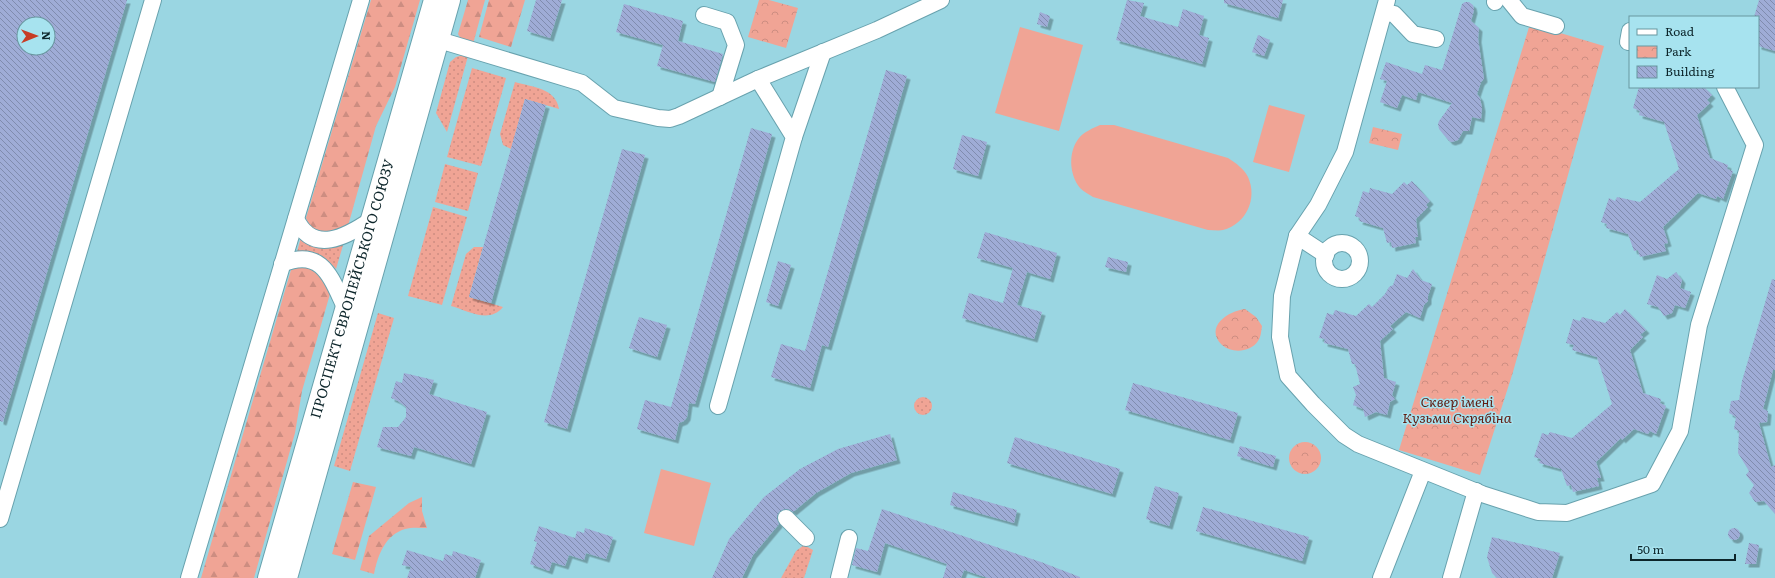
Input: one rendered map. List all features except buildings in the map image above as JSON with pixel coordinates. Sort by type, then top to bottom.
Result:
[{"type":"main road","name":"ПРОСПЕКТ ЄВРОПЕЙСЬКОГО СОЮЗУ","points":[[268,578],[434,0]]},
{"type":"main road","name":"ПРОСПЕКТ ЄВРОПЕЙСЬКОГО СОЮЗУ","points":[[287,578],[450,0]]},
{"type":"street","points":[[0,519],[153,0]]},
{"type":"street","points":[[189,578],[361,0]]},
{"type":"street","points":[[1500,1],[1522,16],[1556,26]]},
{"type":"street","points":[[439,40],[582,83],[614,108],[658,118],[670,119],[933,2]]},
{"type":"street","points":[[1436,38],[1413,34],[1385,6],[1345,152],[1318,205],[1297,236],[1282,296],[1280,337],[1288,376],[1312,404],[1344,435],[1358,444],[1450,484],[1476,491],[1538,512],[1567,513],[1652,484],[1680,431],[1699,325],[1755,145],[1726,88]]},
{"type":"street","points":[[704,15],[727,22],[736,45],[720,97]]},
{"type":"street","points":[[718,406],[794,137],[823,52]]},
{"type":"street","points":[[758,79],[794,137]]},
{"type":"street","points":[[296,219],[304,233],[312,238],[325,240],[338,238],[359,229],[371,220]]},
{"type":"street","points":[[1297,236],[1326,255]]},
{"type":"street","points":[[282,264],[291,261],[306,260],[315,262],[323,267],[329,273],[346,308]]},
{"type":"street","points":[[1381,578],[1423,471]]},
{"type":"street","points":[[1451,578],[1476,491]]},
{"type":"street","points":[[786,518],[806,538]]},
{"type":"street","points":[[839,578],[849,538]]},
{"type":"green space","points":[[371,0],[420,0],[395,87],[376,126],[348,226],[331,233],[325,233],[315,230],[309,225],[306,218]]},
{"type":"green space","points":[[468,0],[485,0],[473,44],[461,39],[458,34]]},
{"type":"green space","points":[[489,0],[525,0],[511,47],[479,37]]},
{"type":"green space","points":[[759,0],[769,0],[798,8],[786,48],[748,37]]},
{"type":"green space","name":"Сквер імені Кузьми Скрябіна","points":[[1530,24],[1604,46],[1513,372],[1480,475],[1399,450]]},
{"type":"green space","points":[[1020,27],[1083,45],[1059,131],[995,113]]},
{"type":"green space","points":[[463,55],[468,56],[447,132],[436,113],[450,62],[456,57]]},
{"type":"green space","points":[[472,68],[506,78],[481,166],[447,157]]},
{"type":"green space","points":[[515,82],[536,87],[548,93],[557,102],[559,109],[525,99],[511,149],[503,145],[500,134]]},
{"type":"green space","points":[[1269,105],[1305,115],[1289,172],[1253,162]]},
{"type":"green space","points":[[1100,125],[1114,125],[1228,158],[1240,166],[1248,177],[1252,194],[1248,210],[1238,222],[1231,227],[1221,230],[1208,230],[1093,197],[1080,188],[1076,182],[1071,163],[1073,150],[1079,138],[1086,132]]},
{"type":"green space","points":[[1373,127],[1402,134],[1398,150],[1369,143]]},
{"type":"green space","points":[[445,164],[478,173],[468,211],[435,202]]},
{"type":"green space","points":[[433,207],[467,217],[442,305],[408,296]]},
{"type":"green space","points":[[301,237],[316,246],[344,242],[336,269],[328,261],[319,256],[297,252]]},
{"type":"green space","points":[[474,247],[483,247],[469,297],[503,307],[492,315],[478,315],[451,306],[466,254]]},
{"type":"green space","points":[[297,268],[310,268],[322,274],[330,294],[302,391],[295,433],[254,578],[201,578],[291,270]]},
{"type":"green space","points":[[1245,309],[1256,317],[1262,326],[1259,339],[1251,348],[1236,351],[1226,348],[1217,338],[1217,326],[1220,321],[1232,313]]},
{"type":"green space","points":[[378,313],[394,318],[350,471],[334,466]]},
{"type":"green space","points":[[923,397],[929,400],[932,406],[929,412],[923,415],[917,412],[914,406],[917,400]]},
{"type":"green space","points":[[1302,442],[1308,442],[1318,449],[1321,458],[1320,464],[1314,471],[1308,474],[1302,474],[1292,467],[1289,461],[1289,455],[1296,445]]},
{"type":"green space","points":[[661,469],[711,483],[694,546],[644,533]]},
{"type":"green space","points":[[353,482],[376,487],[355,560],[332,554]]},
{"type":"green space","points":[[422,497],[422,511],[427,528],[410,528],[398,532],[387,541],[380,553],[374,574],[360,570],[369,536],[409,503]]},
{"type":"green space","points":[[804,545],[813,550],[804,578],[781,578],[796,551]]}]
